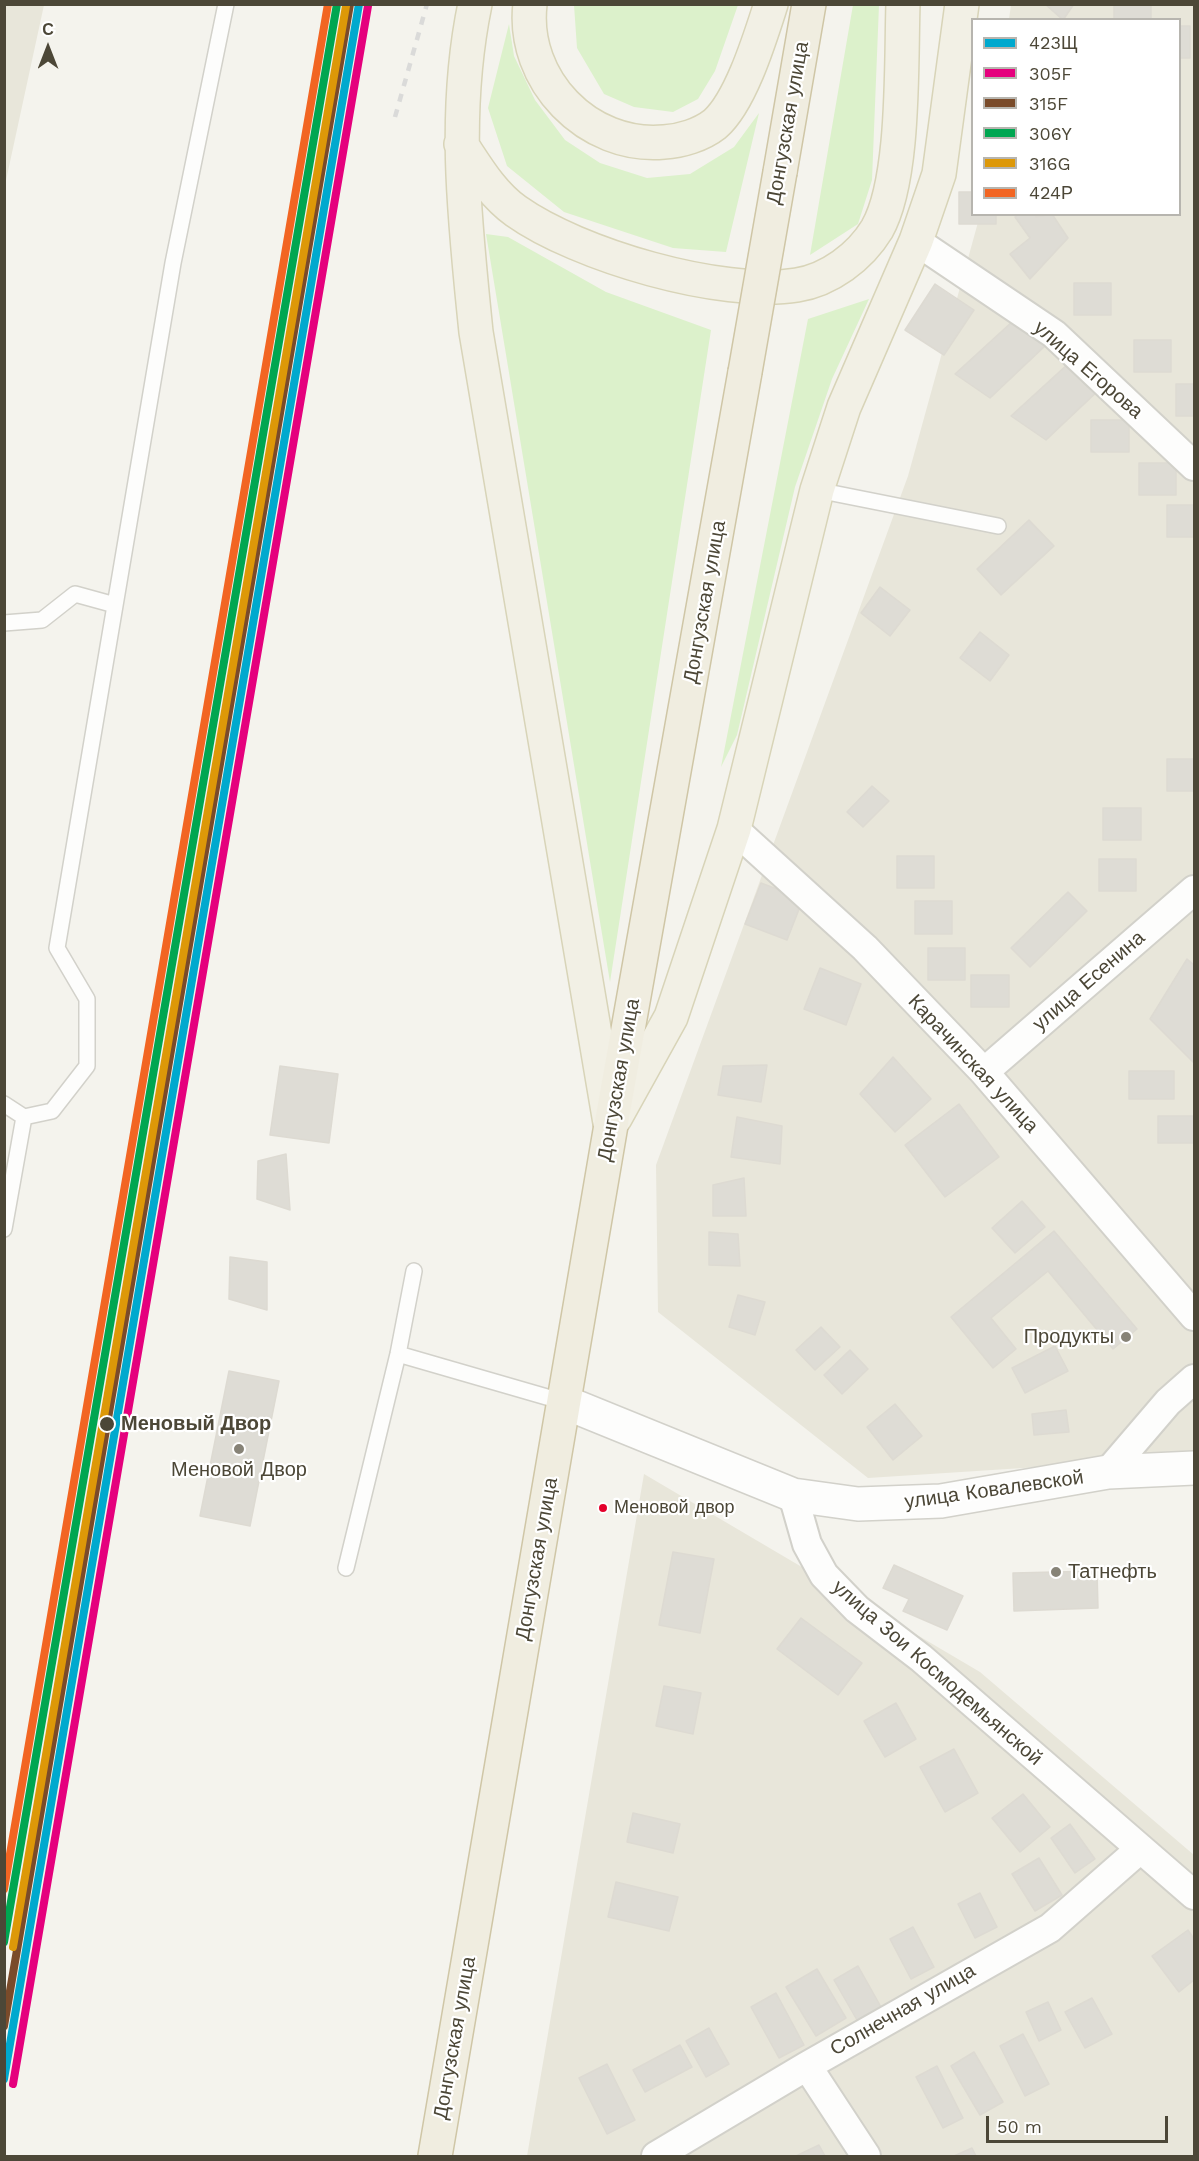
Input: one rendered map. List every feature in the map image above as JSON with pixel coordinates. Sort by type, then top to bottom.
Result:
[{"type":"highway","name":"Донгузская улица","points":[[435,2157],[611,1125],[809,4]]},
{"type":"main road","points":[[475,4],[466,46],[460,143],[464,214],[476,332],[611,1125]]},
{"type":"main road","points":[[530,4],[529,17],[533,48],[549,86],[577,117],[610,137],[649,144],[682,140],[714,124],[740,89],[771,4]]},
{"type":"main road","points":[[460,143],[486,182],[514,209],[555,236],[607,255],[673,274],[768,288],[799,285],[831,274],[855,256],[877,229],[891,189],[899,125],[903,4]]},
{"type":"main road","points":[[611,1125],[671,1017],[734,829],[816,490],[844,407],[916,241],[939,174],[962,4]]},
{"type":"street","name":"улица Егорова","points":[[916,241],[1054,334],[1194,466]]},
{"type":"street","name":"Карачинская улица","points":[[734,829],[865,948],[984,1072],[1194,1316]]},
{"type":"street","name":"улица Есенина","points":[[984,1072],[1194,890]]},
{"type":"street","points":[[1108,1472],[1168,1402],[1194,1379]]},
{"type":"street","points":[[564,1402],[794,1495]]},
{"type":"street","name":"улица Ковалевской","points":[[794,1495],[858,1504],[902,1504],[980,1496],[1108,1472],[1194,1468]]},
{"type":"street","name":"улица Зои Космодемьянской","points":[[794,1495],[807,1544],[824,1575],[849,1601],[921,1658],[1139,1850],[1194,1895]]},
{"type":"street","name":"Солнечная улица","points":[[656,2157],[807,2066],[1050,1928],[1139,1850]]},
{"type":"street","points":[[807,2066],[866,2157]]},
{"type":"lane","points":[[4,1104],[24,1117],[52,1112],[87,1066],[87,999],[57,948],[173,263],[226,4]]},
{"type":"lane","points":[[816,490],[998,526]]},
{"type":"lane","points":[[4,622],[42,620],[75,594],[115,605]]},
{"type":"lane","points":[[4,1229],[24,1117]]},
{"type":"lane","points":[[346,1568],[398,1354],[414,1271]]},
{"type":"lane","points":[[398,1354],[564,1402]]},
{"type":"shaded area","points":[[4,5],[44,5],[5,185]]},
{"type":"shaded area","points":[[1011,5],[1194,5],[1194,1457],[868,1478],[658,1312],[656,1165],[908,476],[980,216],[1181,216],[1181,18],[1009,18]]},
{"type":"shaded area","points":[[644,1474],[980,1672],[1194,1855],[1194,2156],[527,2156]]},
{"type":"green space","points":[[574,4],[738,5],[715,71],[698,99],[673,112],[634,107],[604,94],[577,48]]},
{"type":"green space","points":[[853,5],[879,5],[872,180],[858,224],[810,255]]},
{"type":"green space","points":[[509,24],[514,56],[535,100],[565,140],[600,163],[647,178],[690,174],[734,147],[759,113],[726,252],[673,248],[564,212],[507,166],[488,108]]},
{"type":"green space","points":[[486,234],[508,237],[606,292],[711,330],[610,982]]},
{"type":"green space","points":[[869,299],[832,379],[795,487],[737,735],[721,767],[808,319]]},
{"type":"building","points":[[1045,4],[1074,4],[1064,18],[1061,18]]},
{"type":"building","points":[[1114,4],[1151,4],[1151,18],[1114,18]]},
{"type":"building","points":[[1181,26],[1190,26],[1190,58],[1181,58]]},
{"type":"building","points":[[959,192],[971,192],[971,216],[996,216],[996,224],[959,224]]},
{"type":"building","points":[[1053,216],[1068,238],[1030,279],[1010,254],[1030,238],[1015,217]]},
{"type":"building","points":[[1074,283],[1111,283],[1111,315],[1074,315]]},
{"type":"building","points":[[935,284],[974,310],[944,355],[905,330]]},
{"type":"building","points":[[1013,321],[1045,346],[990,398],[955,374]]},
{"type":"building","points":[[1134,340],[1171,340],[1171,372],[1134,372]]},
{"type":"building","points":[[1069,363],[1101,388],[1046,440],[1011,416]]},
{"type":"building","points":[[1176,384],[1194,384],[1194,416],[1176,416]]},
{"type":"building","points":[[1091,420],[1129,420],[1129,452],[1091,452]]},
{"type":"building","points":[[1139,463],[1176,463],[1176,495],[1139,495]]},
{"type":"building","points":[[1167,505],[1194,505],[1194,537],[1167,537]]},
{"type":"building","points":[[1029,520],[1054,546],[1001,595],[977,569]]},
{"type":"building","points":[[880,587],[910,610],[890,636],[861,613]]},
{"type":"building","points":[[980,632],[1009,655],[990,681],[960,658]]},
{"type":"building","points":[[1167,759],[1194,759],[1194,791],[1167,791]]},
{"type":"building","points":[[872,786],[889,801],[863,827],[847,812]]},
{"type":"building","points":[[1103,808],[1141,808],[1141,840],[1103,840]]},
{"type":"building","points":[[897,856],[934,856],[934,888],[897,888]]},
{"type":"building","points":[[1099,859],[1136,859],[1136,891],[1099,891]]},
{"type":"building","points":[[761,883],[803,899],[787,940],[745,924]]},
{"type":"building","points":[[1068,892],[1087,911],[1030,967],[1011,948]]},
{"type":"building","points":[[915,901],[952,901],[952,934],[915,934]]},
{"type":"building","points":[[928,948],[965,948],[965,980],[928,980]]},
{"type":"building","points":[[1187,959],[1194,965],[1194,1063],[1150,1019]]},
{"type":"building","points":[[820,968],[861,984],[846,1025],[804,1009]]},
{"type":"building","points":[[971,975],[1009,975],[1009,1007],[971,1007]]},
{"type":"building","points":[[893,1057],[931,1099],[895,1132],[860,1094]]},
{"type":"building","points":[[767,1065],[761,1102],[718,1095],[723,1066]]},
{"type":"building","points":[[280,1066],[338,1074],[329,1143],[270,1135]]},
{"type":"building","points":[[1129,1071],[1174,1071],[1174,1099],[1129,1099]]},
{"type":"building","points":[[959,1104],[999,1157],[945,1197],[905,1145]]},
{"type":"building","points":[[1158,1116],[1194,1116],[1194,1143],[1158,1143]]},
{"type":"building","points":[[737,1117],[782,1126],[780,1164],[731,1157]]},
{"type":"building","points":[[286,1154],[290,1210],[257,1199],[258,1161]]},
{"type":"building","points":[[744,1178],[746,1216],[713,1216],[713,1185]]},
{"type":"building","points":[[1022,1201],[1045,1227],[1015,1253],[992,1228]]},
{"type":"building","points":[[1054,1231],[1137,1329],[1113,1349],[1048,1271],[991,1318],[1016,1349],[993,1368],[951,1317]]},
{"type":"building","points":[[709,1232],[738,1234],[740,1266],[709,1265]]},
{"type":"building","points":[[230,1257],[267,1262],[267,1310],[229,1299]]},
{"type":"building","points":[[738,1295],[765,1302],[755,1335],[729,1327]]},
{"type":"building","points":[[821,1327],[840,1347],[815,1370],[796,1350]]},
{"type":"building","points":[[1055,1346],[1068,1371],[1025,1393],[1012,1368]]},
{"type":"building","points":[[850,1350],[868,1369],[842,1394],[824,1375]]},
{"type":"building","name":"Меновой Двор","points":[[229,1371],[279,1381],[250,1526],[200,1516]]},
{"type":"building","points":[[895,1404],[922,1436],[893,1460],[867,1427]]},
{"type":"building","points":[[1066,1410],[1069,1432],[1034,1435],[1032,1414]]},
{"type":"building","points":[[673,1552],[714,1559],[700,1633],[659,1625]]},
{"type":"building","points":[[894,1565],[963,1596],[947,1630],[903,1611],[909,1599],[883,1588]]},
{"type":"building","points":[[1097,1571],[1098,1608],[1014,1611],[1013,1573]]},
{"type":"building","points":[[801,1618],[862,1663],[838,1695],[777,1649]]},
{"type":"building","points":[[664,1686],[701,1693],[693,1734],[656,1726]]},
{"type":"building","points":[[896,1703],[916,1739],[885,1757],[864,1721]]},
{"type":"building","points":[[954,1749],[978,1793],[945,1812],[920,1767]]},
{"type":"building","points":[[1023,1794],[1050,1827],[1020,1852],[992,1818]]},
{"type":"building","points":[[633,1813],[680,1824],[673,1853],[627,1842]]},
{"type":"building","points":[[1070,1824],[1095,1859],[1075,1873],[1051,1838]]},
{"type":"building","points":[[1039,1858],[1062,1895],[1035,1911],[1012,1874]]},
{"type":"building","points":[[616,1882],[678,1897],[669,1931],[608,1917]]},
{"type":"building","points":[[980,1893],[997,1927],[975,1938],[958,1904]]},
{"type":"building","points":[[913,1927],[934,1967],[911,1979],[890,1939]]},
{"type":"building","points":[[1188,1930],[1194,1939],[1194,1980],[1179,1992],[1152,1956]]},
{"type":"building","points":[[858,1966],[881,2007],[857,2020],[834,1980]]},
{"type":"building","points":[[817,1969],[846,2018],[816,2036],[786,1987]]},
{"type":"building","points":[[776,1993],[804,2045],[779,2058],[751,2007]]},
{"type":"building","points":[[1092,1998],[1112,2034],[1085,2048],[1065,2012]]},
{"type":"building","points":[[1048,2002],[1061,2030],[1039,2041],[1026,2012]]},
{"type":"building","points":[[709,2028],[729,2064],[706,2077],[686,2041]]},
{"type":"building","points":[[1023,2034],[1049,2084],[1025,2096],[1000,2046]]},
{"type":"building","points":[[680,2045],[692,2067],[645,2092],[633,2070]]},
{"type":"building","points":[[974,2052],[1003,2102],[980,2115],[951,2066]]},
{"type":"building","points":[[607,2064],[635,2120],[607,2134],[579,2078]]},
{"type":"building","points":[[937,2066],[963,2118],[943,2128],[916,2077]]},
{"type":"building","points":[[819,2145],[825,2156],[796,2156]]},
{"type":"building","points":[[972,2148],[976,2156],[954,2156]]},
{"type":"railway","points":[[395,117],[427,4]]},
{"type":"transit line","name":"424Р","points":[[4,1889],[328,4]]},
{"type":"transit line","name":"306Y","points":[[4,1942],[337,4]]},
{"type":"transit line","name":"315F","points":[[4,2026],[350,4]]},
{"type":"transit line","name":"423Щ","points":[[4,2079],[359,4]]},
{"type":"transit line","name":"316G","points":[[13,1947],[346,6]]},
{"type":"transit line","name":"305F","points":[[13,2084],[368,6]]},
{"type":"place","name":"Продукты","points":[[1126,1337]]},
{"type":"place","name":"Меновый Двор","points":[[107,1424]]},
{"type":"place","name":"Меновой Двор","points":[[239,1449]]},
{"type":"place","name":"Меновой двор","points":[[603,1508]]},
{"type":"place","name":"Татнефть","points":[[1056,1572]]}]
